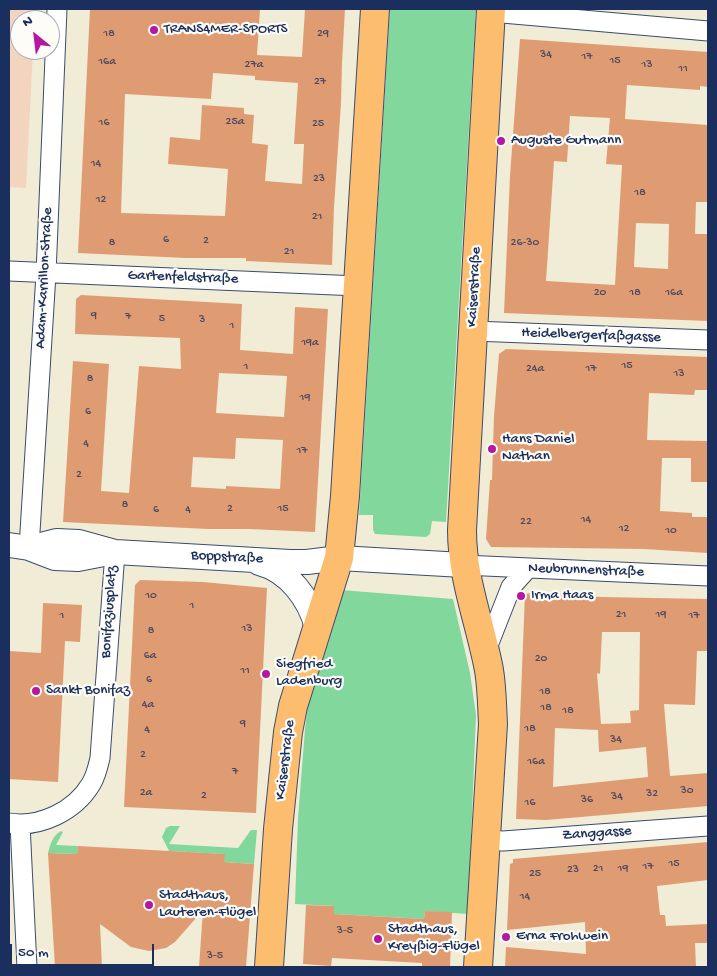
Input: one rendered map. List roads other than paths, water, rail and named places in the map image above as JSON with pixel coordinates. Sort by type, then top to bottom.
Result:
[{"type":"main road","name":"Kaiserstraße","points":[[269,967],[282,784],[288,732],[293,706],[339,558],[375,9]]},
{"type":"main road","name":"Kaiserstraße","points":[[478,967],[493,724],[492,692],[463,565],[462,530],[491,10]]},
{"type":"street","name":"Adam-Karrillon-Straße","points":[[19,546],[46,274],[56,9]]},
{"type":"street","points":[[491,10],[708,31]]},
{"type":"street","name":"Gartenfeldstraße","points":[[9,271],[358,286]]},
{"type":"street","name":"Heidelbergerfaßgasse","points":[[473,331],[708,340]]},
{"type":"street","name":"Boppstraße","points":[[19,546],[56,541],[79,542],[114,552],[308,562],[339,558]]},
{"type":"street","name":"Bonifaziusplatz","points":[[14,824],[32,823],[47,819],[72,806],[92,783],[96,773],[100,758],[114,552]]},
{"type":"street","points":[[339,558],[463,565]]},
{"type":"street","points":[[243,559],[266,564],[283,573],[312,610],[317,627]]},
{"type":"street","name":"Neubrunnenstraße","points":[[463,565],[708,576]]},
{"type":"street","points":[[484,653],[511,587],[528,568]]},
{"type":"street","points":[[14,824],[27,967]]},
{"type":"street","name":"Zanggasse","points":[[485,840],[503,841],[708,826]]},
{"type":"place","name":"TRANS4MER-SPORTS","points":[[154,30]]},
{"type":"place","name":"Auguste Gutmann","points":[[501,141]]},
{"type":"place","name":"Hans Daniel Nathan","points":[[492,449]]},
{"type":"place","name":"Irma Haas","points":[[521,596]]},
{"type":"place","name":"Siegfried Ladenburg","points":[[266,674]]},
{"type":"place","name":"Sankt Bonifaz","points":[[36,691]]},
{"type":"place","name":"Stadthaus, Lauteren-Flügel","points":[[149,905]]},
{"type":"place","name":"Erna Frohwein","points":[[506,937]]},
{"type":"place","name":"Stadthaus, Kreyßig-Flügel","points":[[378,939]]}]
